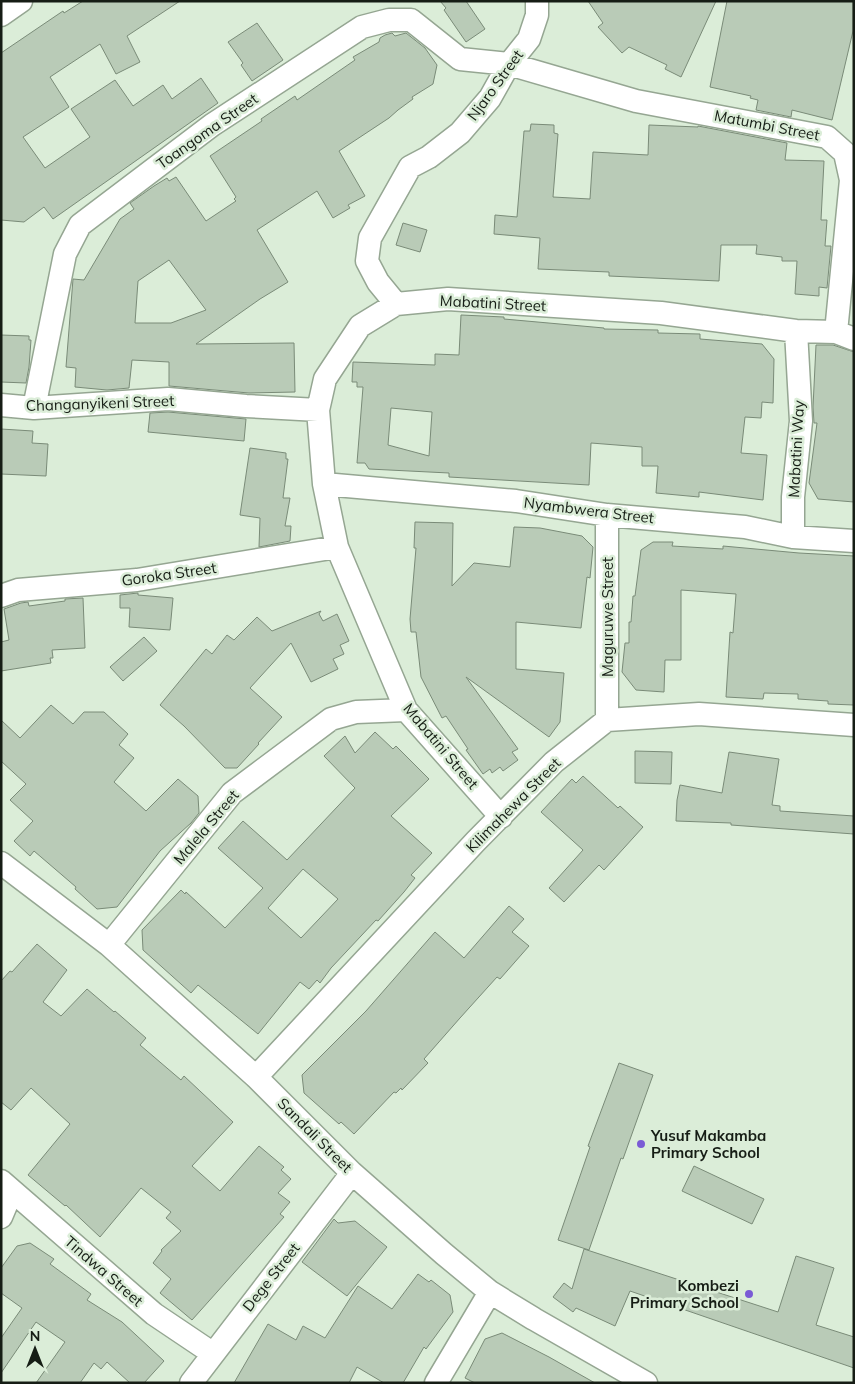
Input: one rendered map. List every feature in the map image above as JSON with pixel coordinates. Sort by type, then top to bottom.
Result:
[{"type":"street","points":[[1,15],[21,1]]},
{"type":"street","name":"Njaro Street","points":[[396,304],[378,282],[368,261],[370,238],[410,168],[429,157],[460,132],[490,98],[509,64],[529,39],[537,15],[537,1]]},
{"type":"street","name":"Toangoma Street","points":[[34,408],[65,254],[80,225],[212,125],[362,27],[389,20],[411,20],[460,59],[509,64]]},
{"type":"street","name":"Matumbi Street","points":[[509,64],[636,101],[827,137],[845,153],[852,180],[845,336]]},
{"type":"street","name":"Mabatini Street","points":[[501,816],[406,710],[337,547],[324,484],[318,410],[325,379],[360,326],[396,304],[448,299],[661,313],[845,336]]},
{"type":"street","name":"Mabatini Way","points":[[793,537],[793,496],[801,421],[796,330]]},
{"type":"street","name":"Changanyikeni Street","points":[[1,405],[34,408],[168,399],[318,410]]},
{"type":"street","name":"Nyambwera Street","points":[[324,484],[516,501],[607,515],[745,527],[793,537],[854,541]]},
{"type":"street","name":"Maguruwe Street","points":[[607,515],[607,720]]},
{"type":"street","name":"Goroka Street","points":[[1,596],[18,590],[137,580],[337,547]]},
{"type":"street","name":"Malela Street","points":[[110,945],[232,793],[331,719],[356,712],[406,710]]},
{"type":"street","points":[[607,720],[699,714],[854,725]]},
{"type":"street","name":"Kilimahewa Street","points":[[256,1077],[476,841],[554,762],[607,720]]},
{"type":"street","name":"Sandali Street","points":[[1,863],[110,945],[256,1077],[352,1173],[490,1292],[534,1320],[646,1383]]},
{"type":"street","name":"Dege Street","points":[[191,1383],[212,1353],[352,1173]]},
{"type":"street","points":[[1,1217],[7,1186]]},
{"type":"street","name":"Tindwa Street","points":[[7,1186],[154,1314],[212,1353]]},
{"type":"street","points":[[436,1383],[490,1292]]},
{"type":"building","points":[[83,1],[180,1],[127,36],[140,62],[116,74],[100,44],[50,77],[69,107],[23,137],[45,168],[90,137],[71,109],[115,80],[133,106],[163,85],[172,99],[201,78],[218,103],[53,219],[44,207],[24,222],[1,220],[1,53],[63,11],[64,13]]},
{"type":"building","points":[[440,1],[466,1],[485,29],[466,42]]},
{"type":"building","points":[[588,1],[716,1],[681,77],[665,69],[667,65],[629,47],[622,53],[598,27],[603,23]]},
{"type":"building","points":[[727,1],[853,1],[853,31],[832,120],[792,110],[791,117],[756,110],[758,100],[750,98],[751,96],[710,87]]},
{"type":"building","points":[[257,23],[283,60],[252,81],[241,65],[243,63],[228,42]]},
{"type":"building","points":[[392,33],[395,36],[406,33],[425,48],[437,65],[433,84],[412,97],[413,99],[389,118],[339,151],[365,196],[348,205],[350,208],[333,218],[317,191],[257,230],[288,282],[260,299],[196,344],[294,343],[295,392],[249,393],[169,386],[169,362],[132,360],[129,388],[107,390],[75,387],[76,368],[66,367],[73,279],[84,280],[120,219],[134,209],[130,203],[167,178],[169,181],[176,177],[206,221],[236,201],[234,199],[236,197],[210,156],[295,96],[297,100],[355,60],[353,57],[379,42],[380,38]],"holes":[[[169,260],[206,310],[171,323],[135,323],[138,281]]]},
{"type":"building","points":[[531,124],[554,125],[554,133],[558,134],[553,197],[590,199],[593,152],[648,155],[649,125],[698,126],[787,143],[785,160],[824,161],[821,220],[827,220],[825,246],[831,246],[827,288],[819,287],[819,296],[795,294],[797,261],[782,261],[782,257],[756,254],[757,245],[721,245],[719,281],[609,276],[609,272],[538,269],[540,238],[494,234],[495,215],[517,217],[524,131],[530,131]]},
{"type":"building","points":[[403,223],[427,230],[420,252],[396,245]]},
{"type":"building","points":[[461,315],[504,317],[504,319],[604,329],[658,330],[658,333],[700,334],[700,339],[762,344],[774,359],[773,403],[762,402],[761,418],[745,417],[741,453],[767,455],[763,500],[699,492],[699,497],[656,493],[658,466],[642,466],[642,447],[591,443],[589,485],[449,477],[449,473],[369,469],[365,463],[357,463],[363,387],[357,387],[357,382],[352,382],[353,362],[435,365],[435,354],[459,355]],"holes":[[[391,408],[432,412],[429,456],[388,445]]]},
{"type":"building","points":[[1,335],[29,336],[29,340],[31,340],[26,383],[1,382]]},
{"type":"building","points":[[816,345],[833,345],[854,352],[854,502],[818,499],[809,483],[817,423],[814,423],[813,407]]},
{"type":"building","points":[[168,412],[246,419],[244,441],[148,432],[150,413]]},
{"type":"building","points":[[1,429],[33,431],[32,443],[48,444],[46,476],[1,474]]},
{"type":"building","points":[[250,448],[286,453],[286,459],[288,459],[283,498],[290,498],[285,526],[291,526],[290,541],[259,547],[260,518],[240,515]]},
{"type":"building","points":[[415,522],[453,523],[452,586],[474,563],[510,567],[514,527],[540,528],[582,536],[593,547],[590,578],[587,577],[581,628],[516,622],[516,669],[564,673],[560,722],[549,737],[466,677],[518,749],[512,752],[518,760],[503,771],[500,767],[492,773],[490,769],[483,774],[446,716],[442,718],[421,677],[416,632],[411,632],[410,619],[416,548],[414,548]]},
{"type":"building","points":[[653,542],[673,542],[672,546],[723,549],[723,546],[854,556],[854,705],[828,704],[828,701],[798,699],[798,694],[764,693],[763,699],[726,697],[730,632],[733,633],[736,594],[681,590],[681,660],[665,660],[664,692],[636,690],[622,672],[625,643],[629,643],[629,622],[631,622],[633,596],[635,596],[641,550]]},
{"type":"building","points":[[138,593],[138,595],[173,598],[170,630],[129,627],[130,608],[120,608],[120,595]]},
{"type":"building","points":[[83,598],[85,648],[52,650],[53,658],[50,658],[51,663],[1,671],[1,642],[9,640],[4,609],[28,602],[29,606],[65,601],[65,599]]},
{"type":"building","points":[[321,611],[319,614],[323,621],[337,614],[349,641],[340,645],[344,654],[333,659],[338,669],[311,682],[291,643],[250,688],[282,717],[237,768],[225,768],[184,726],[160,705],[206,649],[212,654],[227,635],[234,640],[257,617],[272,631]]},
{"type":"building","points":[[144,637],[157,651],[123,681],[110,667]]},
{"type":"building","points":[[51,705],[73,724],[84,712],[104,712],[128,734],[119,745],[134,758],[114,782],[146,811],[178,779],[198,796],[199,813],[191,823],[160,851],[117,907],[97,909],[75,889],[76,887],[34,851],[30,856],[14,841],[33,821],[10,800],[26,784],[1,761],[1,720],[20,738]]},
{"type":"building","points":[[375,732],[393,749],[396,746],[429,779],[391,816],[432,853],[411,875],[415,878],[404,892],[331,968],[320,983],[317,980],[309,989],[300,982],[258,1034],[198,985],[191,993],[143,950],[142,930],[181,890],[185,894],[186,892],[225,928],[263,888],[218,848],[243,821],[287,860],[355,788],[324,756],[345,736],[355,753]],"holes":[[[303,869],[338,899],[301,938],[268,908]]]},
{"type":"building","points":[[635,751],[672,752],[671,784],[635,783]]},
{"type":"building","points":[[729,752],[779,759],[772,805],[780,806],[780,811],[854,816],[854,834],[731,825],[731,823],[676,821],[680,785],[722,793]]},
{"type":"building","points":[[583,776],[618,808],[620,806],[643,827],[604,870],[599,865],[564,902],[549,888],[583,850],[541,812],[572,779],[576,783]]},
{"type":"building","points":[[509,906],[524,919],[512,932],[529,946],[500,979],[497,977],[424,1059],[428,1063],[402,1090],[401,1088],[396,1093],[394,1092],[354,1134],[341,1122],[339,1124],[304,1093],[302,1075],[366,1011],[435,932],[464,958]]},
{"type":"building","points":[[37,944],[67,970],[43,1002],[61,1016],[87,989],[146,1038],[140,1045],[181,1080],[184,1076],[233,1122],[192,1166],[220,1191],[259,1146],[284,1167],[281,1170],[291,1179],[278,1193],[290,1202],[280,1214],[284,1217],[192,1320],[160,1293],[171,1279],[153,1263],[161,1250],[181,1231],[166,1218],[171,1212],[141,1188],[100,1237],[66,1205],[28,1175],[70,1124],[31,1088],[11,1110],[1,1102],[1,981],[10,971],[12,972]]},
{"type":"building","points":[[619,1063],[653,1075],[623,1159],[621,1158],[589,1250],[558,1240],[590,1147],[588,1146]]},
{"type":"building","points":[[694,1166],[764,1199],[752,1224],[682,1191]]},
{"type":"building","points":[[334,1219],[338,1223],[355,1221],[387,1247],[347,1296],[302,1262]]},
{"type":"building","points":[[30,1243],[54,1259],[50,1264],[91,1294],[87,1300],[122,1322],[164,1361],[144,1383],[130,1383],[107,1362],[101,1369],[94,1363],[80,1383],[36,1383],[65,1342],[36,1322],[1,1373],[1,1338],[22,1308],[1,1293],[1,1268],[17,1246]]},
{"type":"building","points":[[584,1249],[778,1312],[796,1256],[834,1268],[816,1325],[854,1337],[854,1368],[630,1291],[615,1326],[576,1308],[573,1312],[553,1297],[564,1283],[572,1289]]},
{"type":"building","points":[[418,1274],[429,1282],[431,1280],[450,1295],[453,1312],[426,1349],[424,1347],[403,1383],[384,1383],[357,1367],[349,1383],[234,1383],[268,1324],[296,1340],[303,1326],[325,1338],[358,1286],[392,1309]]},
{"type":"building","points":[[502,1333],[595,1383],[475,1383],[465,1378],[485,1339]]},
{"type":"place","name":"Yusuf Makamba Primary School","points":[[641,1144]]},
{"type":"place","name":"Kombezi Primary School","points":[[749,1294]]}]
